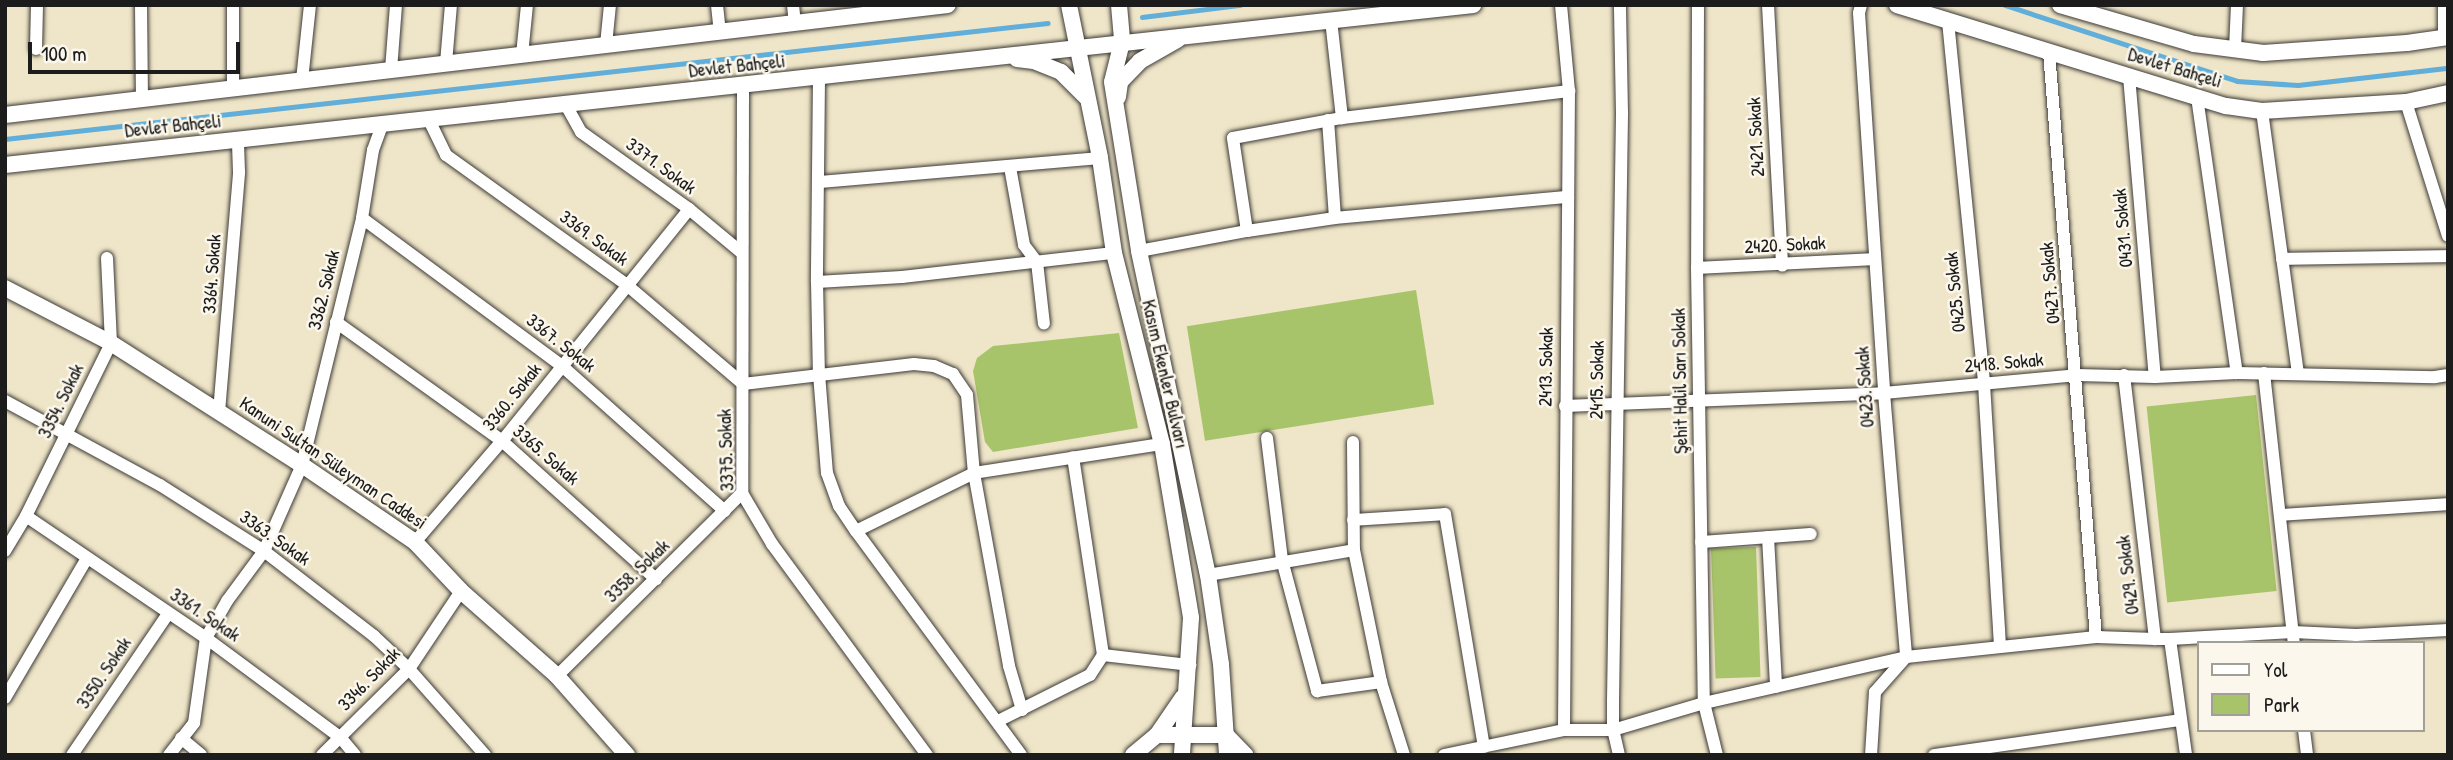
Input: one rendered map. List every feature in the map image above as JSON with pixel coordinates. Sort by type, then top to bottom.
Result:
[{"type":"street","points":[[36,49],[37,5]]},
{"type":"street","points":[[141,5],[142,98]]},
{"type":"street","points":[[233,5],[233,88]]},
{"type":"street","points":[[302,80],[310,5]]},
{"type":"street","points":[[391,70],[396,5]]},
{"type":"street","points":[[446,63],[451,5]]},
{"type":"street","points":[[522,54],[527,5]]},
{"type":"street","points":[[606,45],[610,5]]},
{"type":"street","points":[[717,5],[720,32]]},
{"type":"street","points":[[793,5],[795,23]]},
{"type":"street","name":"Devlet Bahçeli","points":[[5,115],[795,23],[867,10],[947,5]]},
{"type":"street","name":"Kasım Ekenler Bulvarı","points":[[1069,5],[1100,158],[1114,253],[1162,444],[1191,618],[1182,755]]},
{"type":"street","name":"Kasım Ekenler Bulvarı","points":[[1119,5],[1122,42],[1112,82],[1139,251],[1208,575],[1221,664],[1227,755]]},
{"type":"street","name":"Devlet Bahçeli","points":[[5,165],[743,87],[1078,46],[1473,5]]},
{"type":"street","name":"2413. Sokak","points":[[1561,5],[1569,91],[1564,406],[1564,730]]},
{"type":"street","name":"2415. Sokak","points":[[1619,755],[1613,730],[1615,406],[1622,113],[1620,5]]},
{"type":"street","name":"Şehit Halil Sarı Sokak","points":[[1698,5],[1697,268],[1704,703],[1717,755]]},
{"type":"street","name":"2421. Sokak","points":[[1768,5],[1782,266]]},
{"type":"street","name":"0423. Sokak","points":[[1861,5],[1859,13],[1884,393],[1906,657]]},
{"type":"street","name":"Devlet Bahçeli","points":[[1897,5],[2226,106],[2262,111],[2406,102],[2448,93]]},
{"type":"street","name":"Devlet Bahçeli","points":[[2060,5],[2104,12],[2194,44],[2235,49],[2276,52],[2407,43],[2446,37]]},
{"type":"street","points":[[2235,49],[2237,5]]},
{"type":"street","points":[[2444,5],[2446,37]]},
{"type":"street","points":[[1331,20],[1342,118]]},
{"type":"street","name":"0425. Sokak","points":[[1948,21],[1983,384],[2000,645]]},
{"type":"street","points":[[1116,106],[1120,82],[1140,61],[1188,35]]},
{"type":"street","name":"0427. Sokak","points":[[2049,52],[2096,636]]},
{"type":"street","points":[[997,57],[1034,61],[1061,72],[1074,82],[1088,100]]},
{"type":"street","name":"0431. Sokak","points":[[2129,76],[2155,377]]},
{"type":"street","points":[[819,78],[817,282],[819,374],[827,473],[839,506],[856,531],[1021,755]]},
{"type":"street","name":"3375. Sokak","points":[[743,87],[743,493],[772,544],[927,755]]},
{"type":"street","points":[[1247,231],[1233,138],[1342,118],[1569,91]]},
{"type":"street","points":[[2197,97],[2237,373]]},
{"type":"street","points":[[2406,102],[2448,236]]},
{"type":"street","name":"3371. Sokak","points":[[566,105],[581,132],[689,209],[741,252]]},
{"type":"street","points":[[2262,111],[2298,374]]},
{"type":"street","name":"3369. Sokak","points":[[429,120],[446,155],[628,286],[743,384]]},
{"type":"street","points":[[1328,120],[1335,218]]},
{"type":"street","name":"3362. Sokak","points":[[206,638],[227,601],[264,551],[302,465],[362,218],[373,150],[382,125]]},
{"type":"street","name":"3364. Sokak","points":[[219,412],[239,185],[238,139]]},
{"type":"street","points":[[820,182],[1100,158]]},
{"type":"street","points":[[1010,167],[1024,245],[1037,262],[1044,324]]},
{"type":"street","points":[[1139,251],[1335,218],[1568,197]]},
{"type":"street","name":"3360. Sokak","points":[[415,542],[502,441],[689,209]]},
{"type":"street","name":"3367. Sokak","points":[[362,218],[562,366],[725,512]]},
{"type":"street","points":[[817,282],[902,277],[1114,253]]},
{"type":"street","points":[[2283,259],[2448,256]]},
{"type":"street","name":"3354. Sokak","points":[[5,551],[26,516],[111,343],[107,258]]},
{"type":"street","name":"2420. Sokak","points":[[1697,268],[1782,266],[1875,259]]},
{"type":"street","name":"Kanuni Sultan Süleyman Caddesi","points":[[5,288],[111,343],[302,465],[415,542],[461,591],[557,676],[622,753]]},
{"type":"street","name":"3365. Sokak","points":[[336,322],[502,441],[656,579]]},
{"type":"street","points":[[743,384],[914,364],[934,366],[953,374],[967,395],[974,473],[1009,666],[1022,710]]},
{"type":"street","points":[[2264,373],[2293,638]]},
{"type":"street","name":"2418. Sokak","points":[[1564,406],[1884,393],[2077,375],[2124,374],[2155,377],[2264,373],[2435,377],[2448,374]]},
{"type":"street","name":"0429. Sokak","points":[[2124,374],[2155,639],[2293,638],[2448,630]]},
{"type":"street","name":"3363. Sokak","points":[[5,401],[160,485],[264,551],[374,636],[408,669],[485,755]]},
{"type":"street","points":[[1267,438],[1282,560],[1317,691],[1381,682]]},
{"type":"street","points":[[1353,442],[1354,550],[1381,682],[1404,755]]},
{"type":"street","points":[[856,531],[974,473],[1162,444]]},
{"type":"street","points":[[998,721],[1090,675],[1103,655],[1073,457]]},
{"type":"street","name":"3358. Sokak","points":[[557,676],[743,493]]},
{"type":"street","points":[[2280,515],[2448,504]]},
{"type":"street","points":[[1353,520],[1445,514],[1484,747]]},
{"type":"street","name":"3361. Sokak","points":[[26,516],[206,638],[340,737],[355,755]]},
{"type":"street","points":[[1702,542],[1811,534]]},
{"type":"street","points":[[1768,537],[1776,687]]},
{"type":"street","points":[[1208,575],[1282,560],[1354,550]]},
{"type":"street","points":[[5,698],[88,558]]},
{"type":"street","name":"3346. Sokak","points":[[322,755],[408,669],[461,591]]},
{"type":"street","name":"3350. Sokak","points":[[72,755],[168,614]]},
{"type":"street","points":[[1444,755],[1564,730],[1613,730],[1704,703],[1906,657],[2096,636],[2155,639]]},
{"type":"street","points":[[169,755],[194,723],[198,710],[206,638]]},
{"type":"street","points":[[2170,639],[2186,755]]},
{"type":"street","points":[[1103,655],[1190,665]]},
{"type":"street","points":[[1871,755],[1875,692],[1906,657]]},
{"type":"street","points":[[1133,755],[1157,736],[1174,713],[1187,688]]},
{"type":"street","points":[[1934,755],[2181,720]]},
{"type":"street","points":[[2304,732],[2307,755]]},
{"type":"street","points":[[1157,736],[1226,735],[1245,755]]},
{"type":"street","points":[[181,738],[201,755]]},
{"type":"street","points":[[1516,740],[1519,755]]},
{"type":"green space","points":[[1416,290],[1434,405],[1205,441],[1187,326]]},
{"type":"green space","points":[[1119,333],[1138,428],[993,452],[985,442],[973,371],[977,358],[993,346]]},
{"type":"green space","points":[[2256,395],[2277,591],[2167,602],[2147,406]]},
{"type":"green space","points":[[1756,547],[1761,677],[1716,678],[1711,549]]},
{"type":"waterway","points":[[1142,17],[1240,5]]},
{"type":"waterway","points":[[2005,5],[2237,81],[2298,85],[2448,68]]},
{"type":"waterway","points":[[5,139],[1048,23]]}]
